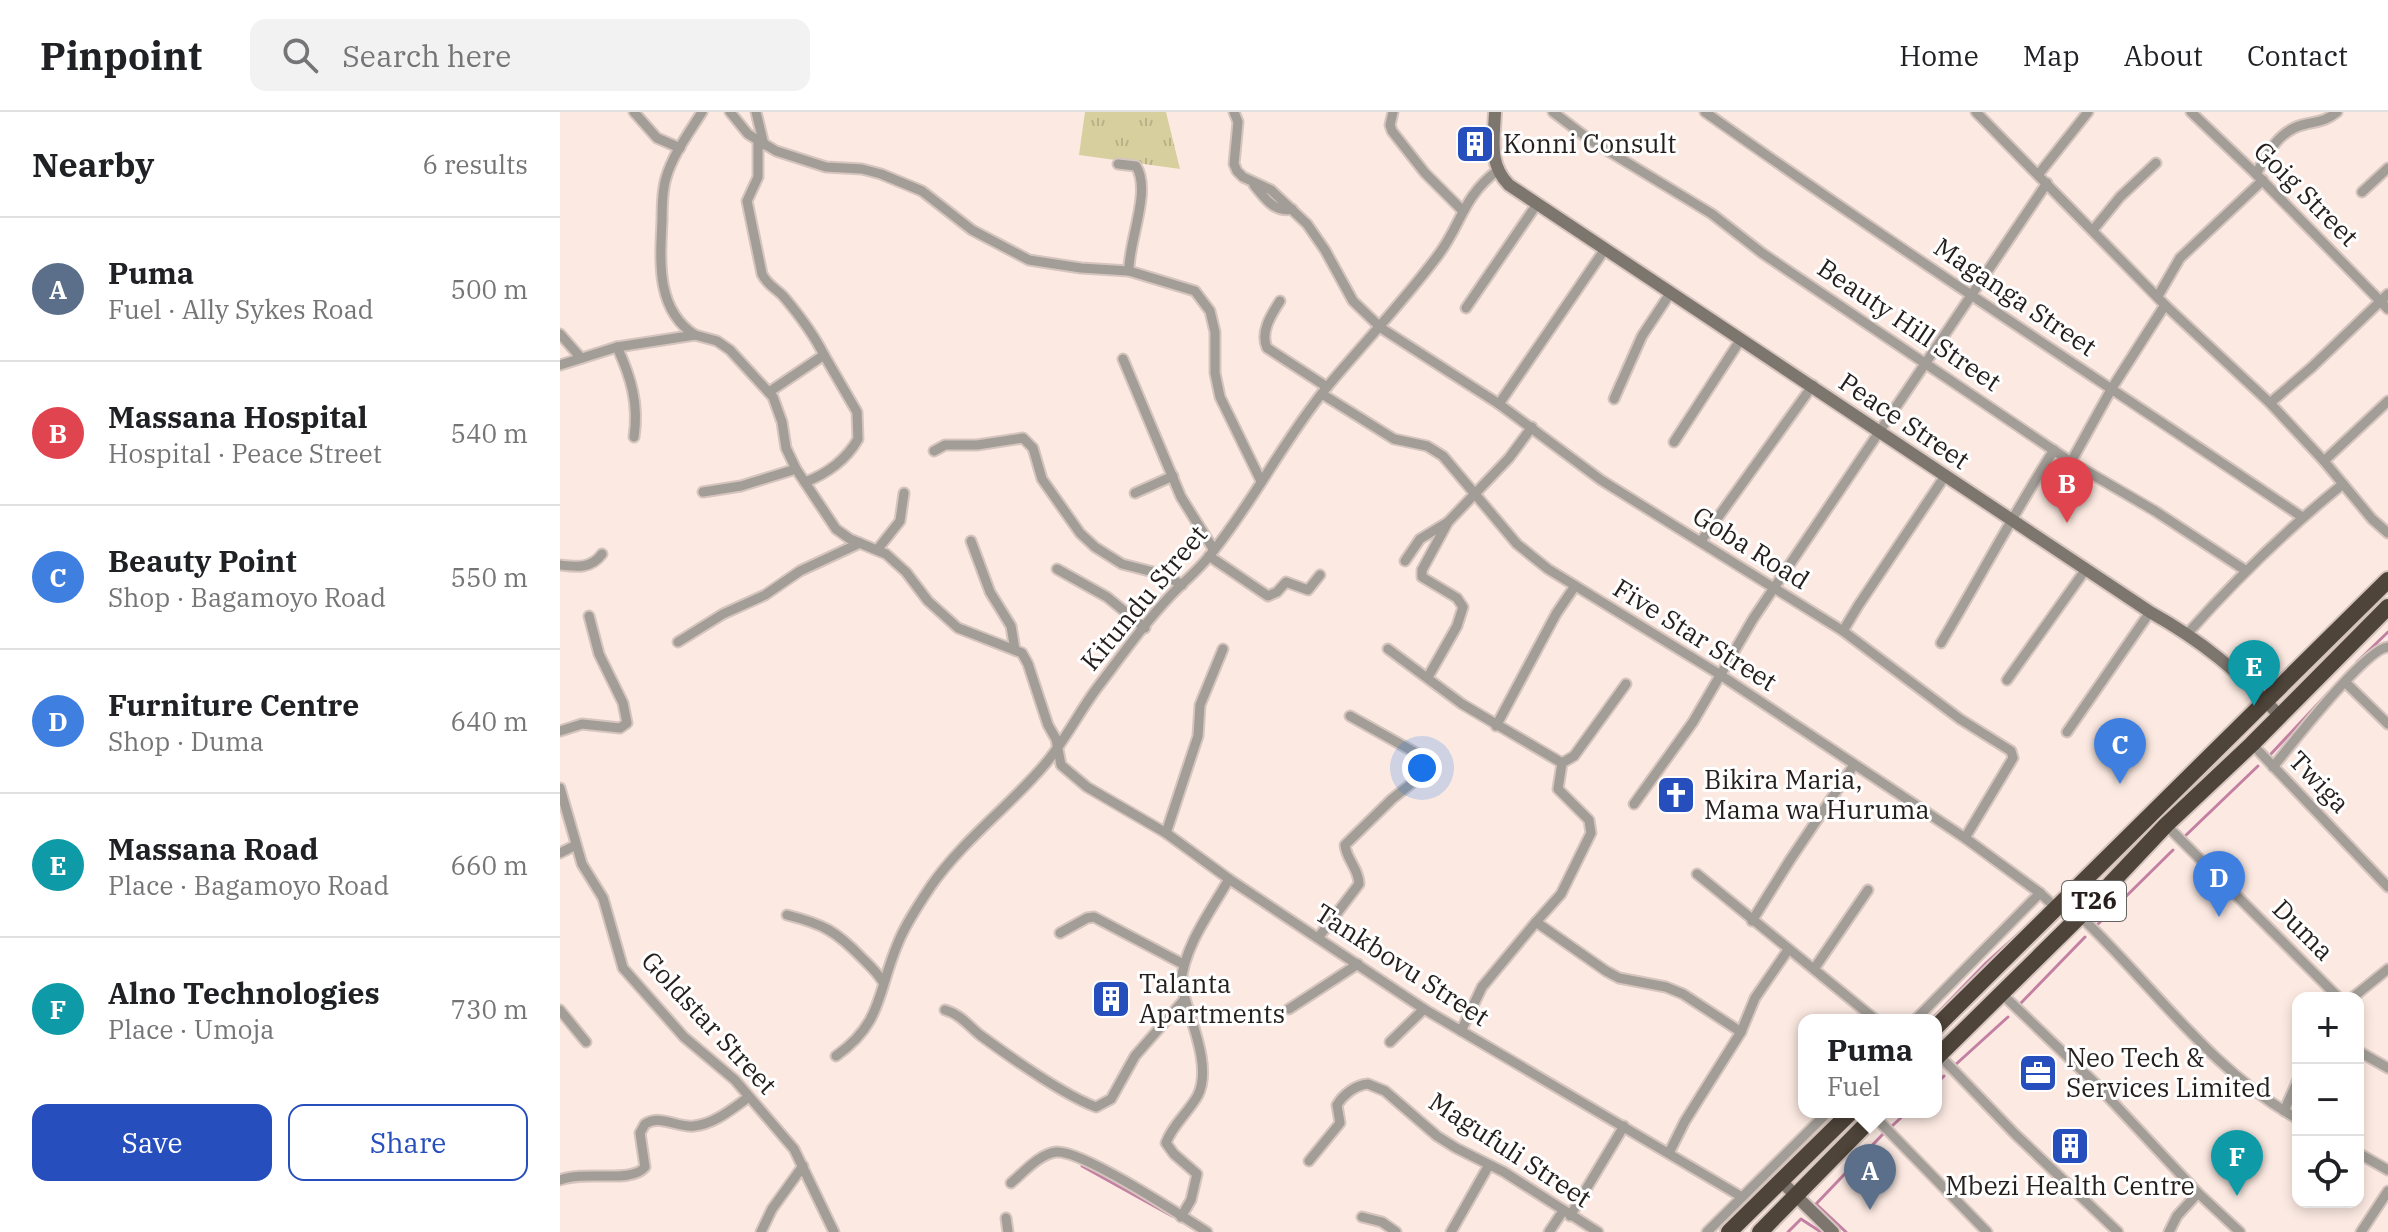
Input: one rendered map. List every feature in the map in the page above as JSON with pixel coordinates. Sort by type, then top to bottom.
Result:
[{"type":"highway","name":"T26","points":[[1942,1021],[2388,580]]},
{"type":"highway","name":"T26","points":[[1942,1052],[2080,916],[2166,825],[2252,744],[2388,607]]},
{"type":"highway","points":[[1727,1226],[1782,1182],[1845,1118]]},
{"type":"highway","points":[[1760,1232],[1872,1118]]},
{"type":"street","points":[[634,112],[657,138],[680,148]]},
{"type":"street","points":[[702,112],[665,179],[660,274],[667,301],[682,327],[695,335],[717,341],[730,350],[769,392],[778,407],[786,448],[796,469],[836,529],[886,554],[906,572],[928,601],[958,628],[1015,650],[1026,658],[1048,725],[1056,739],[1056,748]]},
{"type":"street","points":[[730,112],[737,123],[761,143],[814,164],[862,169],[910,186],[931,196],[972,230],[1029,260],[1129,271],[1190,288],[1210,311],[1215,332],[1215,373],[1220,397],[1261,481]]},
{"type":"street","points":[[756,112],[761,143],[758,177],[747,201],[762,274],[764,280],[803,319],[854,405],[859,432],[854,447],[838,463],[822,475],[805,482]]},
{"type":"street","name":"Goba Road","points":[[1234,112],[1239,133],[1234,167],[1243,177],[1271,190],[1316,235],[1353,301],[1381,328],[1499,404],[1601,480],[1843,631],[1960,719],[2011,751],[2013,758],[1965,838]]},
{"type":"street","points":[[1393,112],[1392,131],[1425,173],[1462,210]]},
{"type":"street","name":"Beauty Hill Street","points":[[1553,112],[1590,140],[1712,214],[1762,253],[2071,462],[2155,511],[2245,570]]},
{"type":"street","name":"Maganga Street","points":[[1705,112],[1837,206],[2302,517]]},
{"type":"street","points":[[2038,175],[2088,112]]},
{"type":"street","name":"Goig Street","points":[[2191,112],[2386,302]]},
{"type":"street","points":[[2158,296],[2180,258],[2259,177],[2281,136],[2303,124],[2326,121],[2337,112]]},
{"type":"street","points":[[1496,113],[1494,156],[1498,170]]},
{"type":"street","points":[[1979,113],[2165,305],[2270,403],[2372,519],[2388,533]]},
{"type":"street","points":[[2093,230],[2120,197],[2156,163]]},
{"type":"street","points":[[1118,164],[1136,166],[1140,174],[1138,216],[1129,271]]},
{"type":"street","points":[[2362,192],[2388,168]]},
{"type":"street","name":"Kitundu Street","points":[[836,1056],[870,1023],[899,940],[938,878],[963,846],[1046,763],[1095,691],[1182,585],[1194,576],[1240,517],[1261,481],[1325,391],[1381,328],[1447,244],[1462,210],[1477,189],[1498,170]]},
{"type":"street","name":"Peace Street","points":[[1498,170],[1509,185],[1537,204],[2150,612],[2188,633],[2210,649],[2279,715]]},
{"type":"street","points":[[1634,804],[1693,722],[1719,674],[2047,183]]},
{"type":"street","points":[[1466,308],[1537,204]]},
{"type":"street","points":[[1499,404],[1605,249]]},
{"type":"street","points":[[1614,399],[1642,336],[1671,292]]},
{"type":"street","name":"Five Star Street","points":[[1280,301],[1266,313],[1264,340],[1267,348],[1394,439],[1427,446],[1443,456],[1517,544],[1548,569],[1719,674],[1965,838],[2056,908]]},
{"type":"street","points":[[2270,403],[2386,302]]},
{"type":"street","points":[[2071,462],[2112,388],[2165,305]]},
{"type":"street","points":[[560,334],[581,358]]},
{"type":"street","points":[[560,365],[617,347],[695,335]]},
{"type":"street","points":[[1674,442],[1741,339]]},
{"type":"street","points":[[617,347],[635,397],[634,437]]},
{"type":"street","points":[[769,392],[824,355]]},
{"type":"street","points":[[1123,359],[1173,476],[1212,553],[1268,596],[1286,582],[1308,590],[1320,575]]},
{"type":"street","points":[[1701,541],[1813,385]]},
{"type":"street","points":[[2324,461],[2388,401]]},
{"type":"street","points":[[1405,561],[1420,539],[1448,522],[1476,494],[1532,427]]},
{"type":"street","points":[[934,451],[945,445],[977,445],[1023,438],[1033,448],[1042,479],[1080,533],[1095,547],[1122,564],[1165,575],[1182,585]]},
{"type":"street","points":[[1941,643],[2054,450]]},
{"type":"street","points":[[703,492],[741,486],[796,469]]},
{"type":"street","points":[[1135,493],[1173,476]]},
{"type":"street","points":[[1843,631],[1945,476]]},
{"type":"street","points":[[2188,633],[2245,570],[2343,484]]},
{"type":"street","points":[[877,550],[900,521],[904,493]]},
{"type":"street","points":[[1428,677],[1457,626],[1463,607],[1457,598],[1422,575],[1429,555],[1448,522]]},
{"type":"street","points":[[971,541],[990,592],[1011,626],[1015,650]]},
{"type":"street","points":[[678,642],[723,614],[765,595],[800,571],[860,543]]},
{"type":"street","points":[[560,565],[589,565],[602,554]]},
{"type":"street","points":[[1057,569],[1107,597],[1145,628]]},
{"type":"street","points":[[2007,680],[2086,569]]},
{"type":"street","points":[[1496,726],[1556,614],[1575,586]]},
{"type":"street","points":[[2067,732],[2150,612]]},
{"type":"street","points":[[560,731],[582,724],[620,728],[627,723],[623,703],[599,654],[589,616]]},
{"type":"street","points":[[2273,767],[2345,682],[2379,648],[2388,647]]},
{"type":"street","points":[[1166,833],[1198,736],[1200,705],[1223,649]]},
{"type":"street","points":[[1388,649],[1496,726],[1562,763]]},
{"type":"street","points":[[2345,682],[2388,724]]},
{"type":"street","points":[[1562,763],[1583,746],[1626,684]]},
{"type":"street","points":[[1318,938],[1359,884],[1358,873],[1345,851],[1345,845],[1392,799],[1400,795],[1424,764],[1416,753],[1350,716]]},
{"type":"street","name":"Twiga","points":[[2252,744],[2388,887]]},
{"type":"street","name":"Tankbovu Street","points":[[1056,748],[1061,765],[1087,787],[1166,833],[1229,879],[1424,1009],[1742,1197]]},
{"type":"street","points":[[1461,1031],[1482,987],[1561,894],[1591,833],[1589,820],[1558,789],[1562,763]]},
{"type":"street","points":[[1752,921],[1854,765]]},
{"type":"street","name":"Goldstar Street","points":[[560,788],[582,864],[603,898],[623,968],[684,1037],[735,1080],[794,1149],[834,1232]]},
{"type":"street","name":"Duma","points":[[2166,825],[2333,992]]},
{"type":"street","points":[[560,853],[576,845]]},
{"type":"street","points":[[1697,874],[1869,1014]]},
{"type":"street","points":[[1181,1232],[1197,1174],[1166,1143],[1199,1094],[1201,1073],[1201,1057],[1181,983],[1183,964],[1229,879]]},
{"type":"street","points":[[1814,969],[1868,890]]},
{"type":"street","points":[[1921,1014],[2040,893]]},
{"type":"street","points":[[787,915],[818,923],[837,933],[883,982]]},
{"type":"street","points":[[2080,916],[2221,1062],[2292,1116]]},
{"type":"street","points":[[1060,933],[1094,917],[1183,964]]},
{"type":"street","points":[[1536,922],[1619,978],[1666,987],[1683,994],[1741,1032]]},
{"type":"street","points":[[1669,1153],[1685,1121],[1741,1032],[1755,998],[1788,950]]},
{"type":"street","points":[[1289,1009],[1358,964]]},
{"type":"street","points":[[2359,992],[2388,969]]},
{"type":"street","points":[[2001,993],[2095,1083],[2198,1193],[2240,1232]]},
{"type":"street","points":[[945,1010],[953,1012],[979,1034],[1034,1071],[1096,1107],[1111,1099],[1135,1056],[1184,1000]]},
{"type":"street","points":[[1390,1042],[1424,1009]]},
{"type":"street","points":[[560,1010],[586,1042]]},
{"type":"street","points":[[2364,1054],[2388,1068]]},
{"type":"street","points":[[1942,1060],[2118,1232]]},
{"type":"street","name":"Magufuli Street","points":[[1309,1161],[1340,1123],[1337,1105],[1340,1100],[1355,1088],[1368,1084],[1393,1097],[1437,1136],[1598,1232]]},
{"type":"street","points":[[2284,1111],[2292,1093]]},
{"type":"street","points":[[560,1180],[591,1174],[628,1177],[640,1173],[645,1167],[640,1133],[645,1124],[651,1120],[683,1126],[706,1124],[749,1097]]},
{"type":"street","points":[[1707,1232],[1727,1226],[1742,1197],[1822,1118]]},
{"type":"street","points":[[1880,1118],[1987,1232]]},
{"type":"street","points":[[1549,1232],[1566,1214],[1624,1126]]},
{"type":"street","points":[[1011,1183],[1046,1154],[1063,1152],[1115,1176],[1207,1232]]},
{"type":"street","points":[[2364,1156],[2388,1170]]},
{"type":"street","points":[[1451,1232],[1489,1165]]},
{"type":"street","points":[[761,1232],[772,1209],[803,1166]]},
{"type":"street","points":[[1782,1182],[1833,1232]]},
{"type":"street","points":[[2361,1232],[2388,1191]]},
{"type":"street","points":[[2169,1232],[2177,1216],[2198,1193]]},
{"type":"street","points":[[1362,1217],[1382,1222],[1396,1232]]},
{"type":"street","points":[[1006,1218],[1008,1232]]},
{"type":"green space","points":[[1085,112],[1166,112],[1180,169],[1079,155]]},
{"type":"waterway","points":[[2357,662],[2388,632]]},
{"type":"waterway","points":[[2270,755],[2328,693]]},
{"type":"waterway","points":[[2183,838],[2258,766]]},
{"type":"waterway","points":[[2097,925],[2173,850]]},
{"type":"waterway","points":[[1937,1014],[2028,925]]},
{"type":"waterway","points":[[2020,1004],[2085,937]]},
{"type":"waterway","points":[[1954,1066],[2008,1017]]},
{"type":"waterway","points":[[1892,1126],[1901,1118]]},
{"type":"waterway","points":[[1846,1232],[1816,1204],[1883,1134]]},
{"type":"waterway","points":[[1082,1166],[1172,1216]]},
{"type":"waterway","points":[[1788,1232],[1801,1219],[1821,1232]]},
{"type":"place","name":"Konni Consult","points":[[1475,144]]},
{"type":"place","name":"Massana Hospital","points":[[2067,523]]},
{"type":"place","name":"Massana Road","points":[[2254,706]]},
{"type":"place","name":"Beauty Point","points":[[2120,784]]},
{"type":"place","name":"Bikira Maria, Mama wa Huruma","points":[[1676,795]]},
{"type":"place","name":"Furniture Centre","points":[[2219,917]]},
{"type":"place","name":"Talanta Apartments","points":[[1111,999]]},
{"type":"place","name":"Neo Tech & Services Limited","points":[[2038,1073]]},
{"type":"place","name":"Mbezi Health Centre","points":[[2070,1146]]},
{"type":"place","name":"Alno Technologies","points":[[2237,1196]]},
{"type":"place","name":"Puma","points":[[1870,1210]]}]
